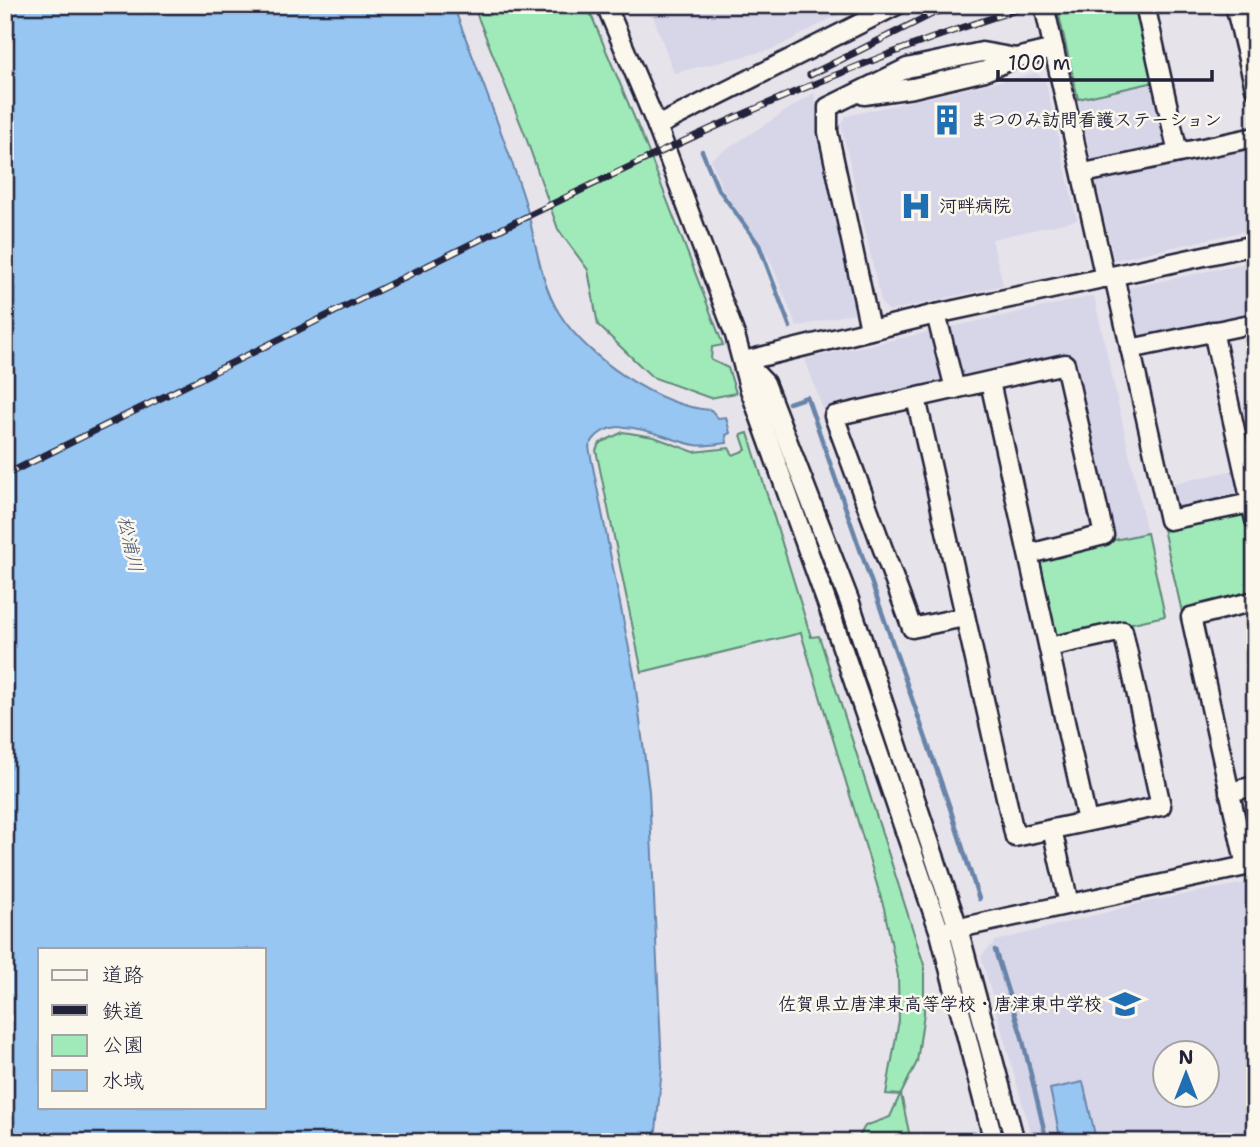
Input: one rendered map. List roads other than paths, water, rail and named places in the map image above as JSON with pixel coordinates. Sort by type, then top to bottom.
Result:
[{"type":"street","points":[[606,5],[657,125],[744,361],[749,387],[940,933],[994,1142]]},
{"type":"street","points":[[657,125],[897,5]]},
{"type":"street","points":[[1044,5],[1130,349],[1169,520],[1253,511],[1213,331]]},
{"type":"street","points":[[1145,5],[1178,153]]},
{"type":"street","points":[[1235,5],[1255,88]]},
{"type":"street","points":[[870,329],[826,120],[828,107],[907,68],[982,52],[1016,58],[1054,49]]},
{"type":"street","points":[[1084,173],[1255,137]]},
{"type":"street","points":[[744,361],[936,314],[1255,245]]},
{"type":"street","points":[[936,314],[955,389]]},
{"type":"street","points":[[1130,349],[1255,323]]},
{"type":"street","points":[[744,361],[765,383],[849,600],[958,928],[1015,1142]]},
{"type":"street","points":[[964,617],[912,628],[834,416],[1065,364],[1104,535],[1029,554]]},
{"type":"street","points":[[990,382],[1087,821]]},
{"type":"street","points":[[916,398],[1015,837],[1161,806],[1123,631],[1049,647]]},
{"type":"street","points":[[940,933],[1250,865],[1229,792],[1191,617],[1255,601]]},
{"type":"street","points":[[1229,792],[1255,786]]},
{"type":"street","points":[[1052,829],[1069,904]]},
{"type":"water","name":"松浦川","points":[[5,5],[453,5],[515,171],[546,285],[559,313],[587,346],[626,377],[669,400],[711,410],[718,418],[726,417],[730,433],[726,435],[727,443],[699,446],[623,427],[609,429],[598,435],[589,447],[634,674],[649,791],[662,1067],[655,1142],[5,1142]]},
{"type":"water","points":[[1083,1082],[1095,1135],[1061,1142],[1050,1089]]},
{"type":"waterway","points":[[702,151],[717,187],[759,245],[790,327]]},
{"type":"waterway","points":[[789,403],[807,397],[979,899]]},
{"type":"waterway","points":[[995,950],[1022,1037],[1047,1142]]},
{"type":"railway","points":[[810,75],[934,13],[959,5]]},
{"type":"railway","points":[[5,475],[676,145],[816,83],[960,29],[1033,5]]},
{"type":"place","name":"まつのみ訪問看護ステーション","points":[[947,120]]},
{"type":"place","name":"河畔病院","points":[[916,206]]},
{"type":"place","name":"佐賀県立唐津東高等学校・唐津東中学校","points":[[1125,1004]]}]
